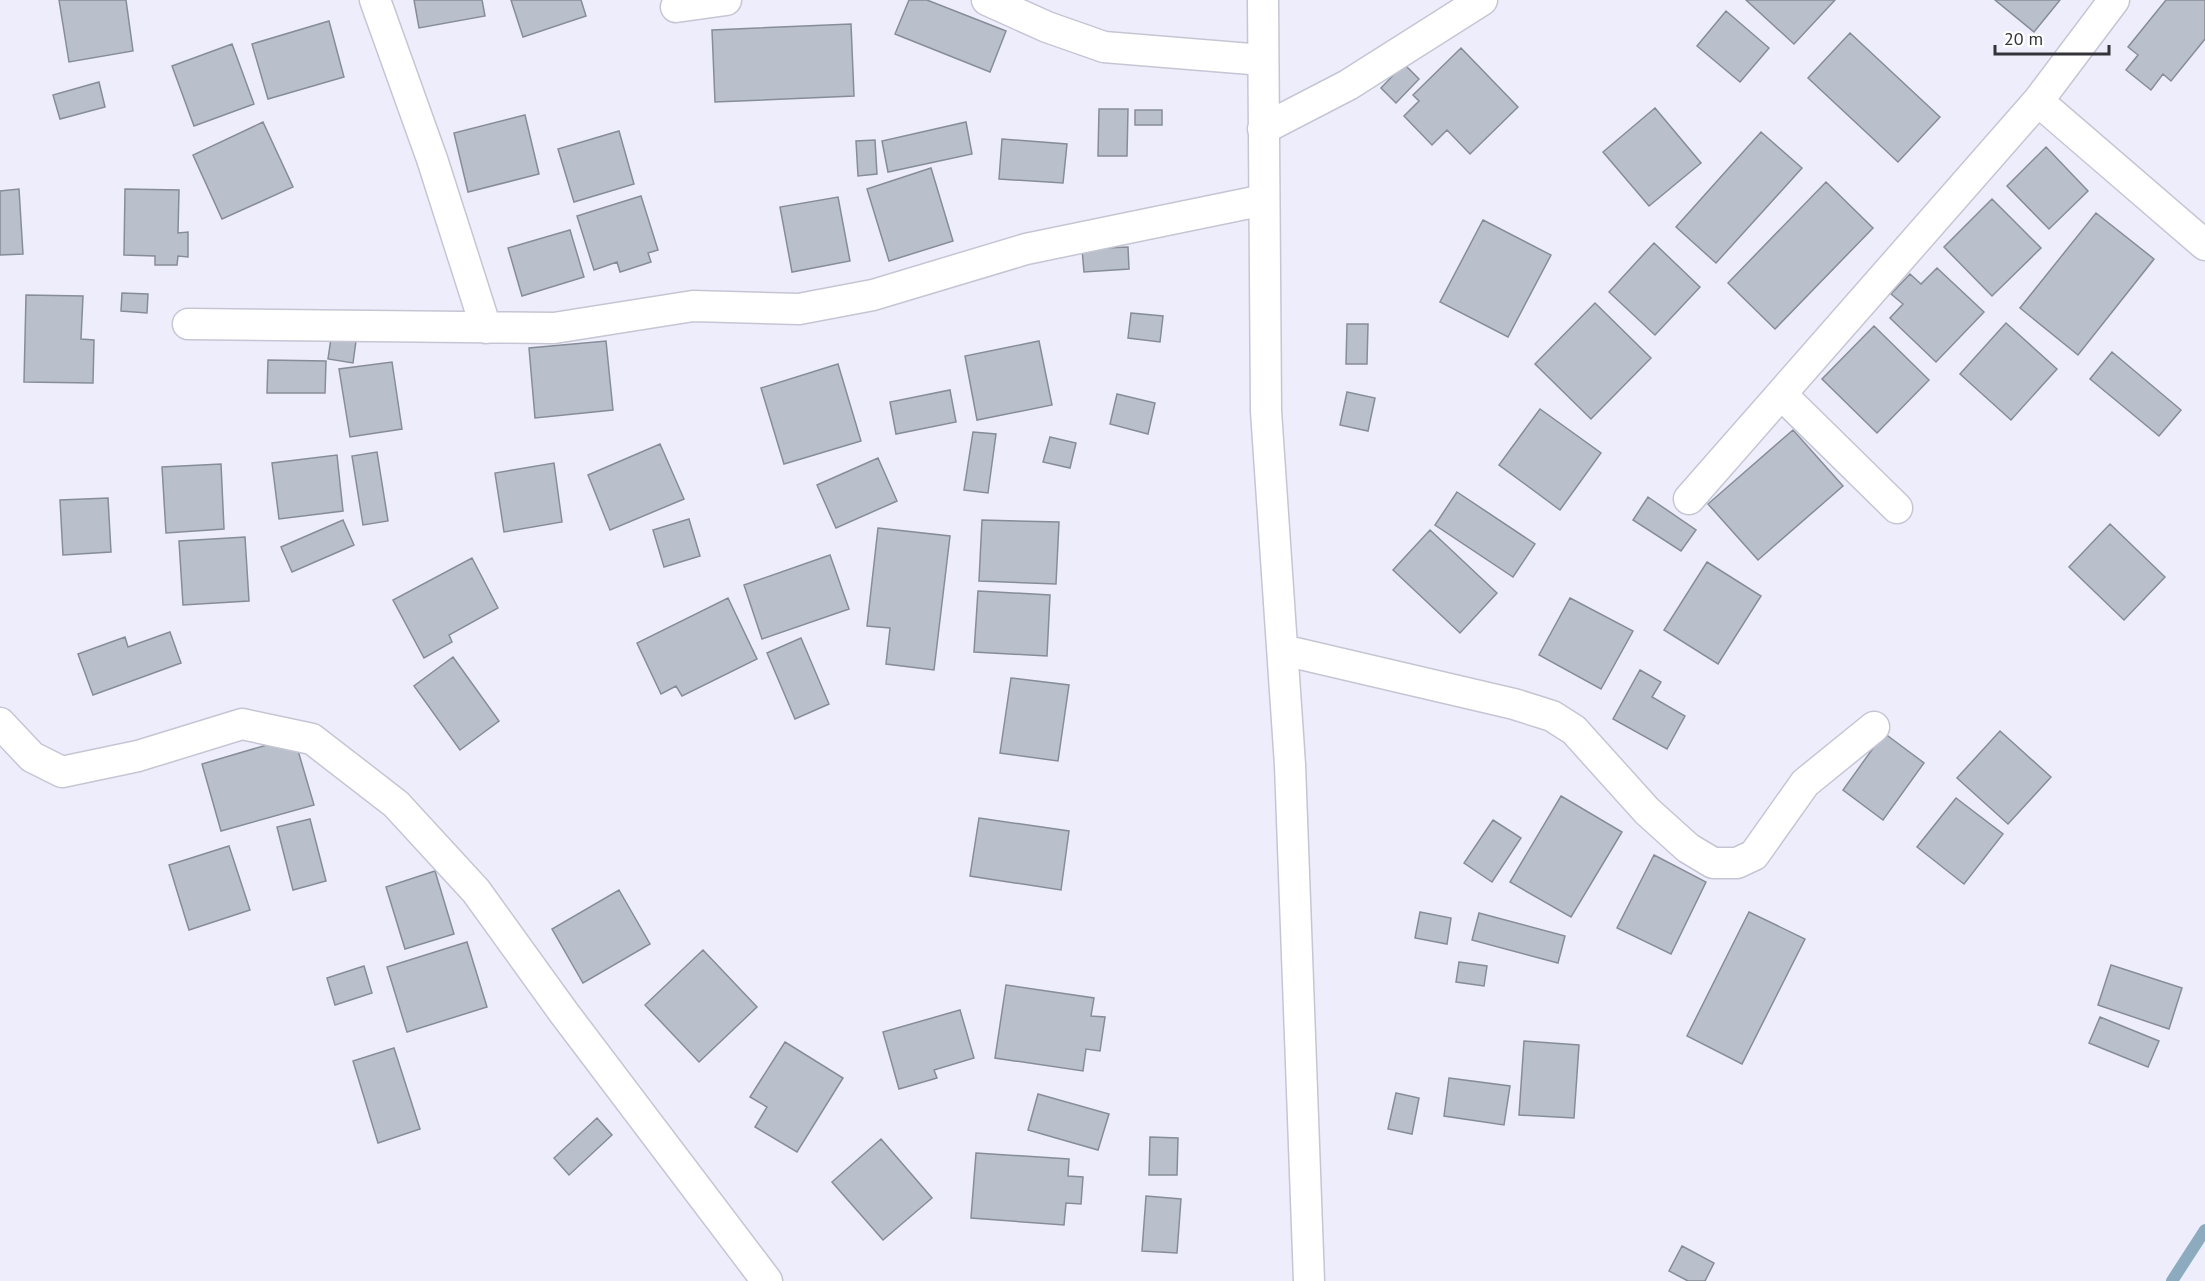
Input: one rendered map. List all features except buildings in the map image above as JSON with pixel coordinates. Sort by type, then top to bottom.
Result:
[{"type":"street","points":[[375,0],[432,159],[486,328]]},
{"type":"street","points":[[676,7],[726,0]]},
{"type":"street","points":[[987,0],[1047,27],[1104,47],[1263,60]]},
{"type":"street","points":[[1263,0],[1266,411],[1290,765],[1309,1281]]},
{"type":"street","points":[[1263,129],[1348,85],[1482,0]]},
{"type":"street","points":[[1689,499],[2038,101],[2114,0]]},
{"type":"street","points":[[2038,101],[2205,245]]},
{"type":"street","points":[[188,324],[554,328],[693,306],[799,309],[873,295],[1026,249],[1264,200]]},
{"type":"street","points":[[1781,394],[1897,508]]},
{"type":"street","points":[[1283,650],[1514,704],[1552,716],[1574,730],[1647,811],[1688,849],[1713,863],[1737,863],[1754,855],[1805,783],[1874,727]]},
{"type":"street","points":[[0,723],[32,757],[62,771],[138,756],[242,724],[312,739],[396,804],[476,891],[564,1013],[767,1281]]},
{"type":"waterway","points":[[2172,1281],[2205,1230]]}]
